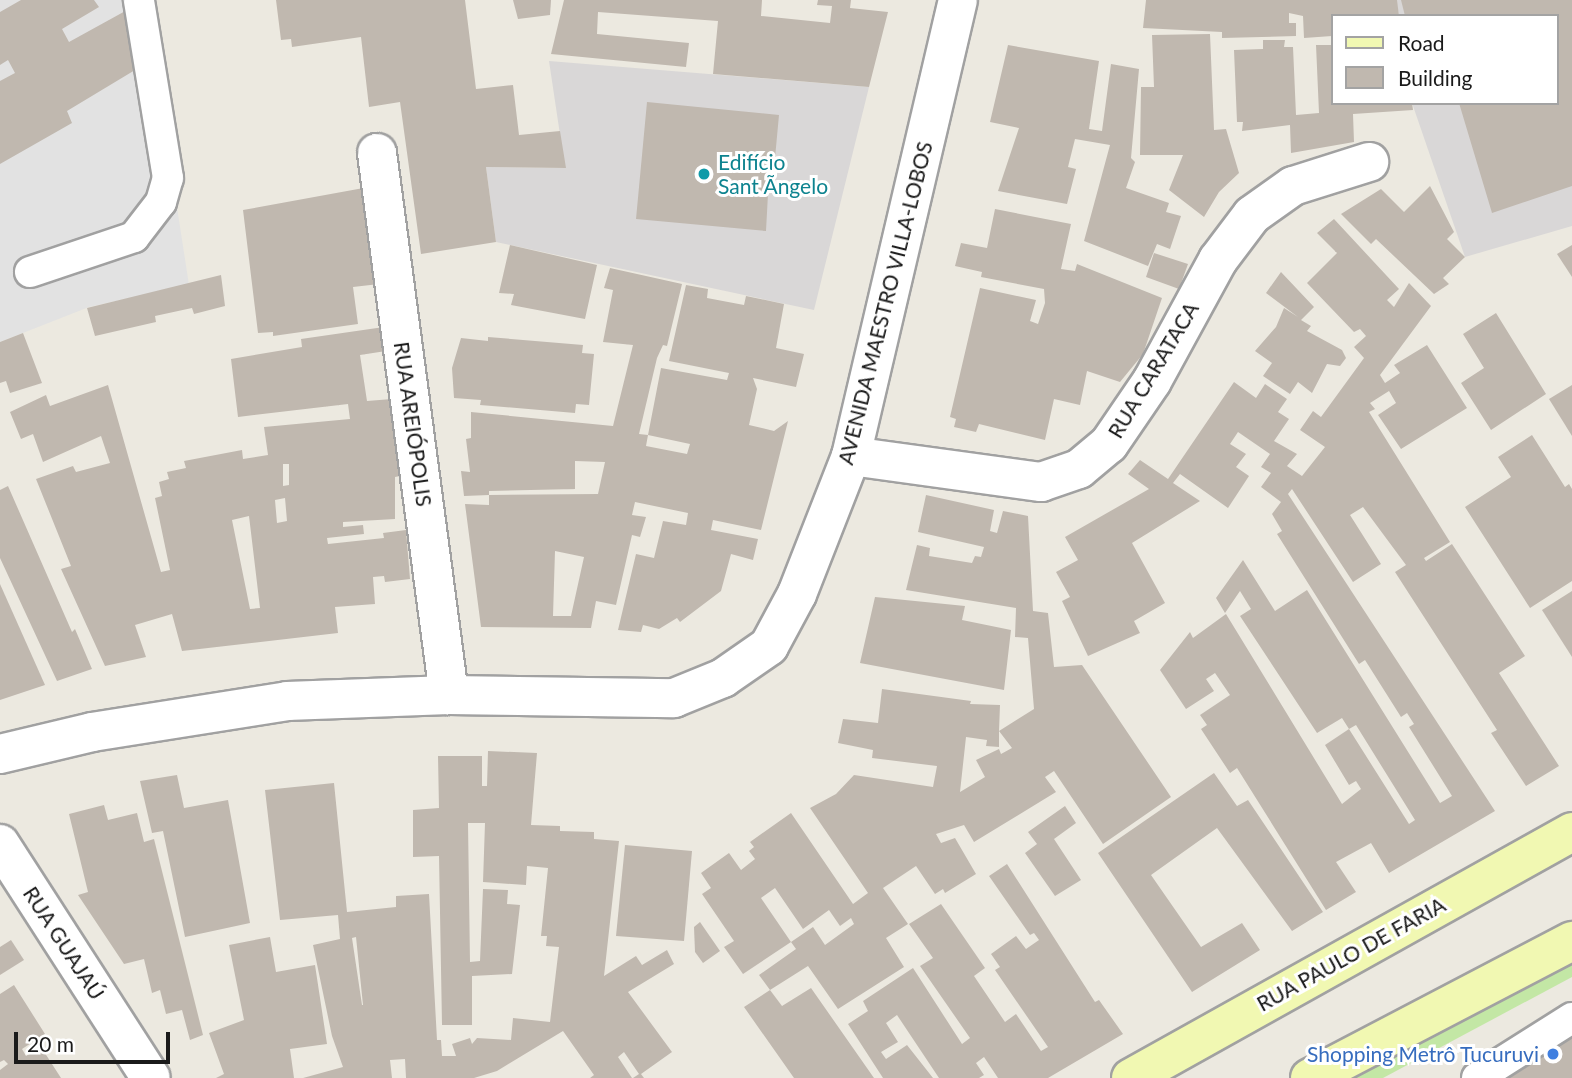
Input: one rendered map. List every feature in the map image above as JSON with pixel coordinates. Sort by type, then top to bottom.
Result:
[{"type":"street","name":"AVENIDA MAESTRO VILLA-LOBOS","points":[[0,754],[92,732],[287,701],[449,695],[674,698],[723,678],[769,646],[797,594],[851,456],[958,0]]},
{"type":"street","name":"RUA AREIÓPOLIS","points":[[377,153],[449,695]]},
{"type":"street","name":"RUA CARATACA","points":[[851,456],[1041,482],[1079,469],[1110,444],[1152,381],[1218,260],[1252,215],[1293,186],[1369,162]]},
{"type":"street","name":"RUA PAULO DE FARIA","points":[[1131,1078],[1572,832]]},
{"type":"street","name":"RUA GUAJAÚ","points":[[0,844],[151,1078]]},
{"type":"street","points":[[1311,1078],[1572,941]]},
{"type":"lane","points":[[30,272],[134,237],[161,202],[168,178],[139,0]]},
{"type":"lane","points":[[1477,1078],[1572,1018]]},
{"type":"shaded area","points":[[0,0],[145,0],[189,285],[89,307],[0,342]]},
{"type":"shaded area","points":[[1396,0],[1572,0],[1572,226],[1465,257],[1413,105],[1558,105],[1558,14],[1399,14]]},
{"type":"shaded area","points":[[549,61],[869,87],[814,310],[496,242],[486,167],[565,168]]},
{"type":"green space","points":[[1572,949],[1572,977],[1383,1078],[1333,1078]]},
{"type":"building","points":[[21,0],[94,0],[99,7],[62,29],[69,42],[138,4],[145,64],[67,111],[72,123],[0,164],[0,81],[15,73],[8,60],[0,65],[0,12]]},
{"type":"building","points":[[276,0],[465,0],[476,89],[513,85],[519,135],[560,131],[566,168],[486,167],[496,242],[421,254],[400,102],[369,107],[361,37],[292,47],[291,39],[281,40]]},
{"type":"building","points":[[513,0],[551,0],[550,15],[518,19]]},
{"type":"building","points":[[564,0],[762,0],[761,16],[830,23],[832,6],[817,5],[818,0],[851,0],[850,8],[888,12],[869,87],[713,74],[718,21],[598,12],[597,34],[689,43],[686,67],[551,54]]},
{"type":"building","points":[[1146,0],[1397,0],[1399,14],[1330,14],[1330,36],[1304,38],[1303,16],[1289,13],[1289,23],[1296,23],[1296,36],[1222,38],[1222,32],[1143,28]]},
{"type":"building","points":[[1401,0],[1572,0],[1572,186],[1492,213],[1460,105],[1558,105],[1558,14],[1404,14]]},
{"type":"building","points":[[1210,34],[1214,130],[1226,129],[1239,173],[1219,192],[1204,217],[1169,190],[1183,155],[1140,155],[1141,87],[1154,87],[1152,35]]},
{"type":"building","points":[[1263,40],[1285,40],[1284,47],[1293,47],[1296,115],[1319,113],[1316,45],[1330,45],[1330,105],[1412,105],[1413,110],[1353,114],[1354,142],[1291,153],[1290,125],[1242,131],[1243,122],[1237,122],[1234,50],[1263,49]]},
{"type":"building","points":[[1008,45],[1099,61],[1089,129],[1102,131],[1111,64],[1139,69],[1131,158],[1135,162],[1126,188],[1169,203],[1166,212],[1181,216],[1170,249],[1157,244],[1148,266],[1084,241],[1110,145],[1075,139],[1068,167],[1076,169],[1067,204],[998,191],[1019,128],[990,122]]},
{"type":"building","name":"Edifício Sant Ãngelo","points":[[647,102],[779,115],[775,158],[770,157],[766,231],[636,219]]},
{"type":"building","points":[[1430,186],[1454,232],[1447,239],[1465,257],[1443,278],[1449,284],[1434,294],[1376,239],[1371,244],[1341,214],[1381,189],[1404,212]]},
{"type":"building","points":[[369,187],[379,284],[353,287],[358,324],[273,336],[273,332],[258,333],[243,210]]},
{"type":"building","points":[[995,209],[1071,224],[1061,269],[1075,271],[1077,264],[1162,298],[1143,354],[1120,382],[1087,371],[1080,405],[1054,399],[1045,440],[979,424],[976,432],[954,427],[956,419],[950,417],[980,288],[1036,300],[1030,321],[1038,324],[1045,303],[1044,289],[981,277],[982,272],[955,266],[961,243],[987,248]]},
{"type":"building","points":[[1334,219],[1399,289],[1387,300],[1394,307],[1409,283],[1431,306],[1380,375],[1385,383],[1400,373],[1394,365],[1427,345],[1467,408],[1401,449],[1378,415],[1396,403],[1389,391],[1370,403],[1375,409],[1369,412],[1450,542],[1424,558],[1426,561],[1452,544],[1525,656],[1499,673],[1559,766],[1526,786],[1491,733],[1497,730],[1395,572],[1406,565],[1363,507],[1350,515],[1381,564],[1353,582],[1292,489],[1288,494],[1495,811],[1389,873],[1371,843],[1336,862],[1356,892],[1326,910],[1237,768],[1230,773],[1201,729],[1207,725],[1200,715],[1230,695],[1215,673],[1206,679],[1214,691],[1186,709],[1160,670],[1190,632],[1193,638],[1226,614],[1342,804],[1361,789],[1356,781],[1349,785],[1325,745],[1349,729],[1342,718],[1317,733],[1240,616],[1251,609],[1240,591],[1225,613],[1216,598],[1243,560],[1275,611],[1307,590],[1440,803],[1452,796],[1409,727],[1414,724],[1407,713],[1401,717],[1365,660],[1359,664],[1277,534],[1282,531],[1272,514],[1281,502],[1261,487],[1271,473],[1261,467],[1270,454],[1238,432],[1230,444],[1246,454],[1236,467],[1249,476],[1228,508],[1180,474],[1173,483],[1200,501],[1132,543],[1165,603],[1134,621],[1140,633],[1088,656],[1062,601],[1070,597],[1056,572],[1078,560],[1065,537],[1149,489],[1128,474],[1140,460],[1168,479],[1234,382],[1256,398],[1265,384],[1287,399],[1278,412],[1289,419],[1274,441],[1297,454],[1287,466],[1302,476],[1325,447],[1300,430],[1313,411],[1321,417],[1364,358],[1354,347],[1366,336],[1360,329],[1354,332],[1307,283],[1337,253],[1317,233]],"holes":[[[1356,725],[1415,820],[1409,824],[1349,729]]]},
{"type":"building","points":[[510,245],[597,265],[585,319],[511,305],[514,294],[499,293]]},
{"type":"building","points":[[1572,245],[1572,277],[1557,254]]},
{"type":"building","points":[[1154,253],[1188,264],[1179,289],[1146,277]]},
{"type":"building","points":[[610,268],[682,284],[667,346],[663,345],[657,358],[639,434],[648,435],[661,368],[727,380],[729,373],[669,361],[686,285],[708,289],[707,298],[744,305],[746,296],[784,304],[776,348],[804,354],[796,387],[753,378],[757,389],[749,425],[774,431],[788,421],[761,530],[713,520],[711,530],[758,539],[753,560],[731,554],[721,591],[680,622],[677,618],[659,629],[643,625],[641,632],[618,630],[636,554],[654,558],[663,521],[686,525],[688,513],[635,502],[632,515],[646,517],[640,537],[632,535],[616,605],[596,601],[591,628],[481,627],[465,504],[489,505],[489,495],[464,496],[461,471],[470,472],[466,439],[471,438],[471,412],[613,426],[633,345],[603,342],[613,290],[604,288]],"holes":[[[648,435],[690,444],[687,454],[646,446]],[[575,461],[605,462],[598,494],[489,495],[489,491],[575,489]],[[555,551],[584,557],[571,616],[553,616]]]},
{"type":"building","points":[[1281,272],[1314,307],[1301,320],[1311,326],[1307,331],[1342,350],[1346,358],[1340,366],[1327,364],[1312,393],[1298,382],[1290,394],[1263,376],[1272,363],[1255,351],[1276,327],[1284,308],[1298,317],[1266,293]]},
{"type":"building","points":[[221,275],[225,306],[194,314],[192,308],[155,316],[156,322],[95,336],[87,308]]},
{"type":"building","points":[[1496,313],[1546,394],[1491,430],[1461,383],[1484,368],[1463,334]]},
{"type":"building","points":[[384,327],[386,351],[360,355],[367,401],[392,399],[400,476],[395,477],[395,519],[343,522],[343,527],[363,525],[364,534],[327,538],[328,544],[384,538],[383,533],[406,530],[410,579],[385,582],[384,576],[373,577],[375,604],[335,607],[338,633],[182,651],[172,614],[135,625],[146,657],[105,666],[61,569],[71,566],[36,479],[73,466],[76,472],[110,463],[101,436],[43,462],[33,434],[21,439],[10,412],[46,395],[50,406],[108,385],[161,572],[170,570],[155,498],[162,496],[159,482],[169,479],[167,472],[186,468],[184,461],[242,450],[243,459],[268,455],[264,427],[350,419],[348,404],[238,417],[231,359],[302,347],[301,339]],"holes":[[[283,464],[289,464],[289,485],[283,486]],[[285,498],[287,521],[277,523],[275,500]],[[249,516],[260,608],[250,609],[232,520]]]},
{"type":"building","points":[[23,333],[42,383],[10,393],[6,381],[0,383],[0,342]]},
{"type":"building","points":[[488,337],[583,345],[582,353],[594,354],[589,405],[576,404],[575,413],[480,405],[481,400],[454,398],[452,368],[461,338],[488,341]]},
{"type":"building","points":[[1572,385],[1572,436],[1549,399]]},
{"type":"building","points":[[1532,435],[1565,487],[1569,484],[1572,489],[1572,581],[1530,608],[1465,507],[1511,477],[1498,457]]},
{"type":"building","points":[[8,486],[72,632],[75,629],[92,669],[57,681],[0,558],[0,490]]},
{"type":"building","points":[[926,495],[994,510],[990,531],[997,533],[1003,511],[1028,516],[1033,611],[1048,613],[1054,667],[1082,665],[1171,797],[1103,844],[1054,771],[1045,777],[1056,792],[974,842],[964,825],[936,834],[941,843],[955,838],[976,874],[945,893],[943,889],[935,894],[916,866],[883,888],[908,924],[886,938],[904,967],[838,1009],[808,966],[770,990],[759,975],[796,949],[791,942],[743,974],[724,947],[734,941],[702,894],[711,888],[701,873],[729,853],[741,870],[755,859],[749,851],[754,847],[750,842],[791,813],[853,904],[868,893],[810,808],[836,794],[854,775],[933,787],[937,766],[872,758],[873,750],[838,743],[843,719],[878,723],[882,689],[971,701],[970,704],[1000,705],[999,731],[1034,709],[1028,638],[1015,637],[1016,608],[906,590],[917,545],[930,548],[929,556],[972,563],[975,556],[981,557],[984,547],[918,532]],"holes":[[[999,731],[1012,748],[1001,754],[999,749],[976,760],[985,777],[960,792],[966,737],[987,740],[986,746],[999,747]],[[775,888],[803,929],[829,910],[840,926],[851,918],[854,924],[825,945],[813,927],[791,942],[761,898]]]},
{"type":"building","points":[[0,584],[45,685],[0,700]]},
{"type":"building","points":[[1572,591],[1572,657],[1542,610]]},
{"type":"building","points":[[875,597],[965,606],[962,620],[1011,630],[1004,690],[860,663]]},
{"type":"building","points":[[488,751],[537,753],[531,825],[560,826],[560,831],[594,832],[594,839],[619,841],[604,976],[636,956],[642,965],[667,950],[674,964],[628,992],[672,1052],[641,1074],[644,1078],[633,1078],[639,1074],[624,1052],[618,1057],[632,1078],[590,1078],[594,1075],[563,1031],[497,1071],[474,1078],[406,1078],[405,1059],[390,1060],[392,1078],[303,1078],[343,1067],[332,1036],[313,945],[340,939],[338,915],[280,920],[265,790],[334,783],[347,912],[396,907],[396,896],[429,894],[437,1040],[441,1040],[442,1056],[456,1056],[452,1044],[470,1038],[472,1044],[477,1038],[511,1040],[513,1018],[550,1022],[559,947],[546,946],[547,936],[541,936],[548,868],[527,866],[526,885],[483,882],[485,823],[468,823],[470,962],[480,961],[483,889],[508,890],[507,904],[520,905],[512,974],[472,976],[472,1025],[442,1025],[439,856],[413,857],[413,810],[439,808],[438,756],[482,756],[482,786],[487,786]],"holes":[[[356,937],[363,1005],[352,938]]]},
{"type":"building","points":[[1214,773],[1237,806],[1248,800],[1323,912],[1292,931],[1217,828],[1151,875],[1201,947],[1242,923],[1260,950],[1192,992],[1098,853]]},
{"type":"building","points":[[177,775],[184,808],[228,800],[250,923],[185,937],[163,831],[152,833],[140,781]]},
{"type":"building","points":[[104,805],[108,820],[137,813],[144,842],[154,839],[203,1035],[190,1040],[182,1010],[166,1014],[160,990],[152,993],[144,959],[124,964],[78,895],[88,892],[69,814]]},
{"type":"building","points":[[1065,806],[1076,823],[1054,839],[1081,880],[1055,896],[1025,853],[1037,844],[1028,832]]},
{"type":"building","points":[[625,845],[692,851],[684,941],[616,936]]},
{"type":"building","points":[[1007,864],[1095,1002],[1099,1000],[1123,1034],[1048,1078],[998,1078],[984,1057],[976,1063],[984,1075],[979,1078],[939,1078],[897,1015],[886,1023],[898,1042],[881,1052],[886,1059],[907,1045],[933,1078],[883,1078],[848,1024],[868,1011],[863,1001],[913,968],[962,1044],[970,1038],[920,966],[933,958],[909,924],[941,904],[985,968],[974,976],[1005,1022],[1016,1014],[1041,1051],[1048,1047],[995,970],[1000,967],[991,954],[1016,936],[1026,949],[1039,940],[1034,933],[1030,935],[989,876]]},
{"type":"building","points":[[700,922],[720,951],[703,963],[695,952],[694,927]]},
{"type":"building","points":[[270,937],[276,972],[315,965],[327,1044],[290,1049],[294,1078],[216,1078],[224,1074],[209,1033],[244,1020],[229,945]]},
{"type":"building","points":[[11,940],[24,960],[0,975],[0,947]]},
{"type":"building","points":[[14,985],[45,1034],[22,1049],[26,1056],[41,1047],[61,1078],[0,1078],[0,1070],[8,1064],[4,1060],[0,1062],[0,994]]},
{"type":"building","points":[[811,988],[874,1078],[794,1078],[744,1007],[770,990],[782,1006]]},
{"type":"building","name":"Shopping Metrô Tucuruvi","points":[[1572,1031],[1572,1078],[1495,1078]]},
{"type":"place","name":"Edifício Sant Ãngelo","points":[[704,174]]},
{"type":"place","name":"Shopping Metrô Tucuruvi","points":[[1553,1054]]}]
